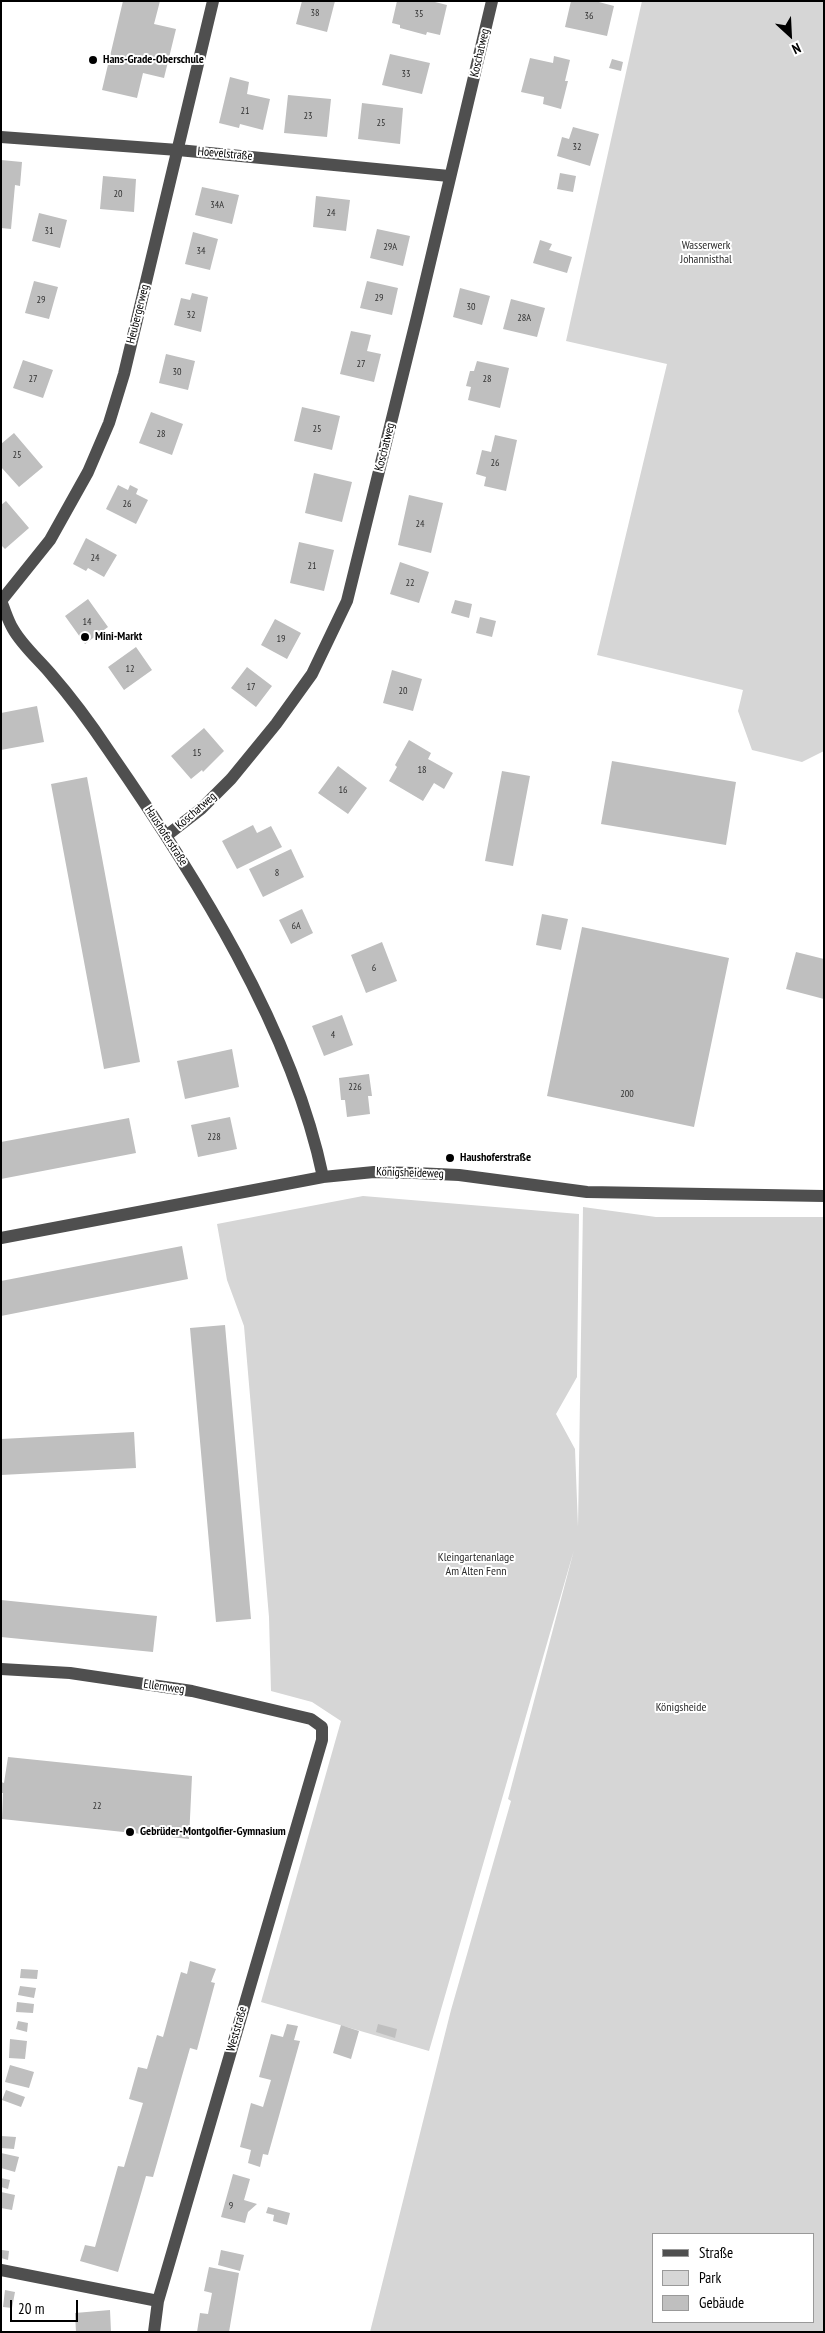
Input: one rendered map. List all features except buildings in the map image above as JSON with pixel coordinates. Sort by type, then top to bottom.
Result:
[{"type":"street","name":"Heubergerweg","points":[[1,601],[50,540],[88,472],[109,423],[126,365],[213,1]]},
{"type":"street","name":"Koschatweg","points":[[166,836],[200,809],[231,779],[276,724],[312,674],[347,601],[492,1]]},
{"type":"street","name":"Hoevelstraße","points":[[1,137],[178,150],[449,176]]},
{"type":"street","name":"Haushoferstraße","points":[[1,601],[14,630],[53,676],[109,749],[166,836],[219,923],[287,1062],[314,1137],[323,1177]]},
{"type":"street","name":"Königsheideweg","points":[[1,1238],[323,1177],[374,1172],[459,1175],[587,1192],[824,1196]]},
{"type":"street","name":"Ellernweg","points":[[1,1669],[70,1674],[192,1691],[311,1718],[322,1727]]},
{"type":"street","name":"Weststraße","points":[[154,2332],[158,2301],[319,1750],[322,1727]]},
{"type":"street","points":[[1,2270],[158,2301]]},
{"type":"green space","name":"Wasserwerk Johannisthal","points":[[642,1],[824,1],[824,751],[802,762],[752,750],[738,711],[743,690],[597,655],[667,364],[566,341]]},
{"type":"green space","points":[[363,1196],[579,1214],[577,1377],[556,1414],[575,1449],[578,1527],[583,1207],[656,1217],[824,1217],[824,2332],[370,2332],[451,2010],[511,1801],[508,1799],[574,1550],[429,2051],[261,2002],[341,1721],[312,1702],[271,1691],[269,1617],[244,1326],[227,1280],[217,1224]]},
{"type":"place","name":"Hans-Grade-Oberschule","points":[[93,60]]},
{"type":"place","name":"Mini-Markt","points":[[85,637]]},
{"type":"place","name":"Haushoferstraße","points":[[450,1158]]},
{"type":"place","name":"Gebrüder-Montgolfier-Gymnasium","points":[[130,1832]]},
{"type":"park label","name":"Kleingartenanlage Am Alten Fenn","points":[[476,1565]]},
{"type":"park label","name":"Königsheide","points":[[681,1708]]}]
